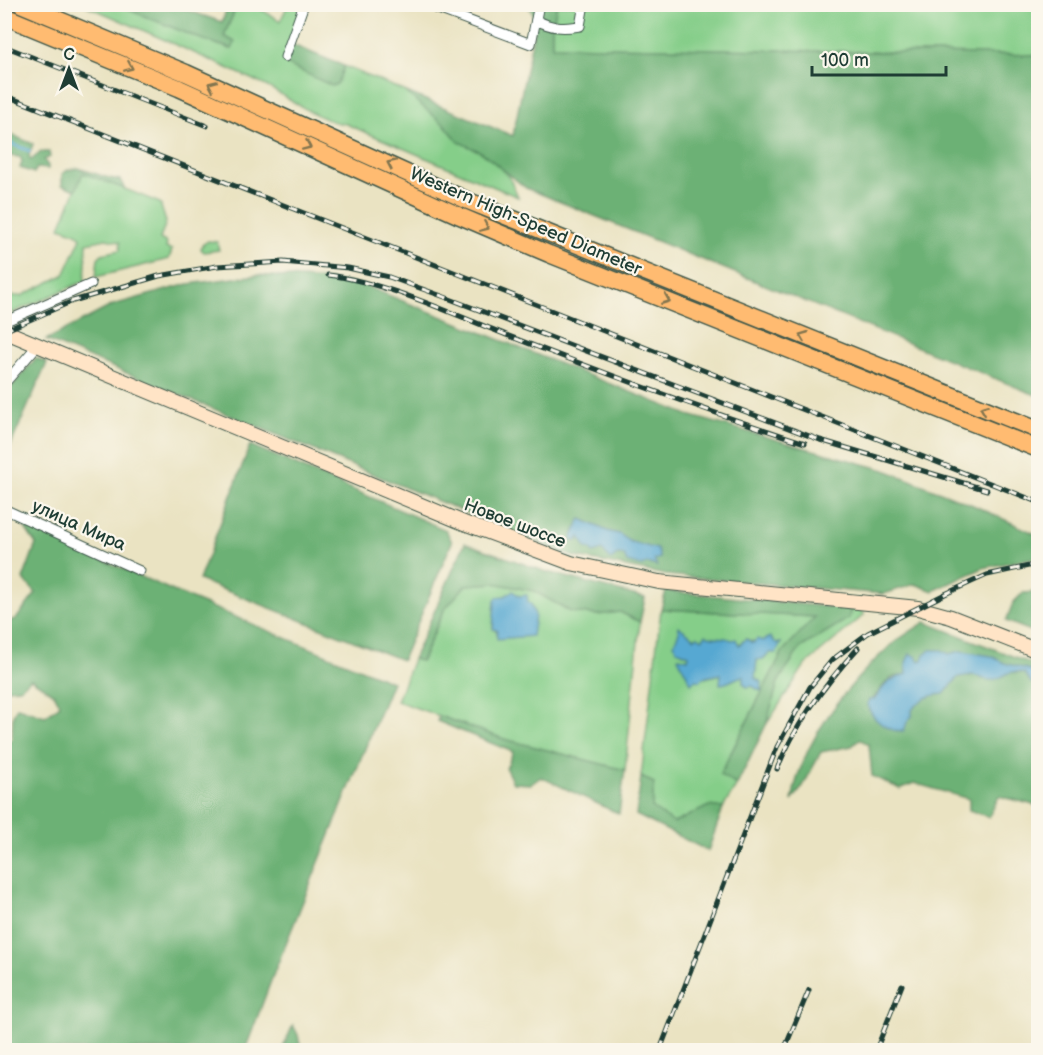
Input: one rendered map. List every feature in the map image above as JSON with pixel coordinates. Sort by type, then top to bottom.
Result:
[{"type":"highway","name":"Western High-Speed Diameter","points":[[21,4],[39,21],[179,88],[460,216],[529,246],[1038,449]]},
{"type":"highway","name":"Western High-Speed Diameter","points":[[4,16],[39,21],[186,73],[380,159],[466,200],[1038,430]]},
{"type":"main road","name":"Новое шоссе","points":[[4,331],[464,523],[571,563],[659,582],[918,608],[951,617],[1038,651]]},
{"type":"street","points":[[285,57],[304,4]]},
{"type":"street","points":[[425,4],[531,44],[539,4]]},
{"type":"street","points":[[536,20],[552,28],[565,29],[580,26],[584,4]]},
{"type":"street","points":[[4,322],[91,284]]},
{"type":"street","points":[[4,384],[37,346]]},
{"type":"street","name":"улица Мира","points":[[4,509],[140,571]]},
{"type":"green space","points":[[85,5],[117,5],[231,49],[235,42],[224,36],[237,5],[254,5],[280,21],[288,5],[304,5],[285,56],[297,70],[308,72],[332,86],[337,84],[344,66],[404,91],[445,125],[459,142],[481,152],[495,163],[509,177],[518,197],[346,124],[326,119],[264,85]]},
{"type":"green space","points":[[117,5],[172,5],[222,22],[228,5],[237,5],[224,36],[235,42],[232,49]]},
{"type":"green space","points":[[528,5],[557,5],[552,28],[552,46],[1038,55],[1038,396],[526,188],[481,152],[459,142],[445,125],[404,91],[513,136],[536,20]]},
{"type":"green space","points":[[557,5],[1038,5],[1038,55],[552,46],[552,28]]},
{"type":"green space","points":[[290,44],[344,66],[337,84],[332,86],[288,65],[285,56]]},
{"type":"green space","points":[[12,135],[33,144],[29,156],[31,160],[41,152],[49,152],[50,157],[44,160],[48,169],[37,168],[34,173],[20,168],[22,161],[20,157],[11,156],[5,159],[5,136]]},
{"type":"green space","points":[[78,168],[120,180],[125,189],[83,173],[76,190],[62,185],[62,174]]},
{"type":"green space","points":[[83,172],[160,203],[166,222],[160,239],[167,243],[166,248],[172,250],[169,259],[96,277],[98,258],[102,254],[120,250],[120,242],[106,239],[87,243],[85,281],[5,316],[5,294],[21,296],[64,275],[81,238],[76,233],[60,227]]},
{"type":"green space","points":[[208,241],[217,242],[219,250],[204,252],[201,249],[202,245]]},
{"type":"green space","points":[[258,275],[363,285],[688,415],[885,470],[973,505],[1038,535],[1038,557],[983,568],[933,591],[915,584],[884,594],[666,575],[572,556],[46,340],[113,305],[188,284]],"holes":[[[581,519],[619,534],[631,542],[657,549],[654,563],[627,562],[624,555],[572,537]]]},
{"type":"green space","points":[[36,358],[47,363],[5,458],[5,394]]},
{"type":"green space","points":[[250,445],[446,530],[452,542],[402,660],[199,580]]},
{"type":"green space","points":[[23,525],[187,597],[392,682],[245,1050],[5,1050],[5,747],[12,738],[13,715],[17,707],[45,716],[60,705],[54,694],[31,679],[20,688],[5,689],[5,623],[17,618],[36,593],[23,579],[36,544]]},
{"type":"green space","points":[[465,543],[544,571],[645,598],[640,622],[620,612],[597,615],[571,612],[534,591],[494,583],[466,585],[444,610],[421,661],[413,659]]},
{"type":"green space","points":[[494,583],[534,591],[571,612],[597,615],[620,612],[640,622],[625,770],[504,739],[397,701],[413,659],[422,661],[444,610],[465,585]],"holes":[[[505,596],[519,596],[528,602],[498,633],[493,628],[495,601]]]},
{"type":"green space","points":[[666,591],[851,609],[849,618],[800,648],[778,682],[766,725],[737,785],[720,775],[783,651],[815,617],[661,609]]},
{"type":"green space","points":[[1038,592],[1038,634],[1006,621],[1013,603],[1023,593]]},
{"type":"green space","points":[[661,609],[816,617],[783,651],[720,774],[737,785],[723,808],[709,806],[674,823],[652,808],[654,783],[641,777]],"holes":[[[680,632],[701,639],[732,640],[738,645],[746,639],[781,643],[763,659],[757,659],[755,678],[752,686],[747,687],[743,683],[744,676],[722,674],[696,680],[686,673],[679,657],[689,659],[689,655],[676,646]]]},
{"type":"green space","points":[[851,609],[863,611],[864,615],[805,665],[766,725],[778,682],[800,648],[849,618]]},
{"type":"green space","points":[[925,622],[1038,666],[1038,676],[1030,670],[1004,663],[991,656],[961,651],[949,654],[930,650],[923,660],[908,668],[908,674],[892,678],[867,704],[872,715],[880,722],[899,731],[912,716],[912,710],[922,700],[944,694],[958,677],[976,675],[988,680],[1008,672],[1025,673],[1031,683],[1038,686],[1038,806],[999,796],[989,817],[969,810],[969,799],[914,783],[900,789],[872,776],[869,745],[860,739],[852,746],[821,752],[803,786],[792,801],[797,780],[815,737],[842,697],[890,646]]},
{"type":"green space","points":[[439,716],[504,739],[625,770],[619,814],[541,777],[531,784],[513,783],[506,769],[513,752],[437,721]]},
{"type":"green space","points":[[641,777],[654,783],[652,808],[674,823],[709,806],[723,808],[708,851],[636,815]]},
{"type":"green space","points":[[293,1025],[301,1050],[282,1050]]},
{"type":"water","points":[[581,519],[619,534],[631,542],[657,549],[660,558],[654,560],[657,566],[647,563],[642,566],[627,562],[624,555],[617,555],[611,560],[602,550],[593,553],[591,549],[586,548],[580,537],[577,541],[573,541],[572,537]]},
{"type":"water","points":[[513,591],[519,596],[527,595],[528,602],[531,604],[535,615],[532,636],[497,639],[497,630],[493,629],[495,601],[497,597],[505,596]]},
{"type":"water","points":[[678,626],[695,638],[698,636],[702,639],[706,635],[736,639],[739,645],[746,639],[753,643],[757,639],[763,641],[770,637],[776,643],[781,643],[776,653],[769,653],[763,659],[757,660],[755,678],[762,682],[761,691],[752,686],[747,687],[743,683],[744,676],[720,684],[721,674],[691,683],[678,658],[688,659],[689,655],[677,650],[674,644],[679,632]]},
{"type":"water","points":[[930,650],[942,650],[949,654],[961,651],[991,656],[1004,663],[1030,670],[1038,676],[1038,686],[1031,683],[1025,673],[1018,672],[1009,672],[992,680],[973,675],[958,677],[944,694],[926,698],[915,706],[904,731],[881,724],[869,710],[867,704],[869,700],[875,699],[888,682],[907,674],[906,662],[910,654],[916,656],[918,661],[923,660],[924,654]]},
{"type":"waterway","points":[[4,141],[30,151]]},
{"type":"railway","points":[[4,46],[207,126]]},
{"type":"railway","points":[[4,95],[1038,502]]},
{"type":"railway","points":[[4,331],[73,301],[159,276],[217,266],[283,262],[348,268],[389,277],[442,296],[820,440],[987,490]]},
{"type":"railway","points":[[328,275],[373,285],[420,300],[619,378],[805,443]]},
{"type":"railway","points":[[660,1050],[777,747],[810,687],[832,660],[868,633],[987,575],[1038,564]]},
{"type":"railway","points":[[777,769],[812,705],[858,648]]},
{"type":"railway","points":[[876,1050],[902,985]]},
{"type":"railway","points":[[784,1050],[809,990]]}]
